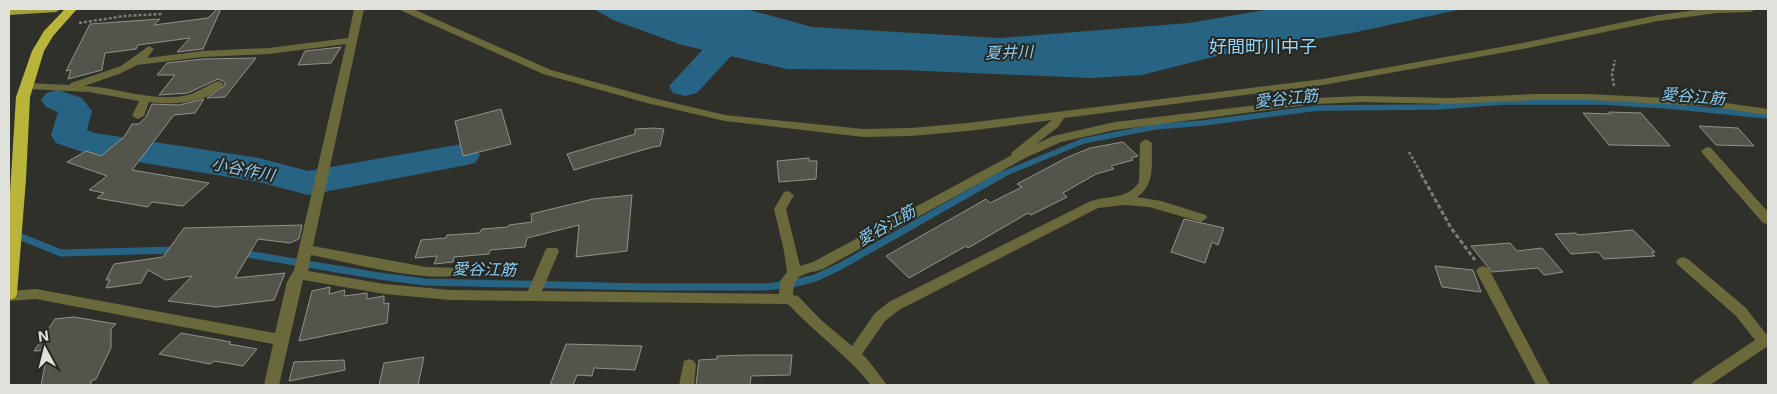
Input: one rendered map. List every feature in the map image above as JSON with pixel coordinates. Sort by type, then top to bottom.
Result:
[{"type":"highway","points":[[9,295],[11,244],[16,217],[23,97],[38,51],[54,27],[71,9]]},
{"type":"main road","points":[[9,12],[56,9]]},
{"type":"street","points":[[271,385],[294,282],[300,273],[306,250],[358,9]]},
{"type":"street","points":[[405,9],[548,72],[651,101],[725,118],[863,133],[911,132],[968,127],[1323,82],[1523,46],[1667,17],[1717,10],[1751,9]]},
{"type":"street","points":[[68,88],[137,62],[203,54],[284,49],[352,40]]},
{"type":"street","points":[[137,62],[149,49]]},
{"type":"street","points":[[27,86],[90,89],[145,98],[185,99],[204,94],[219,84]]},
{"type":"street","points":[[786,299],[787,282],[794,273],[818,266],[1015,158],[1057,139],[1115,126],[1315,101],[1361,99],[1448,101],[1535,97],[1618,98],[1705,103],[1768,112]]},
{"type":"street","points":[[138,116],[145,98]]},
{"type":"street","points":[[1015,158],[1028,143],[1057,123],[1060,115]]},
{"type":"street","points":[[1122,201],[1141,189],[1145,182],[1146,143]]},
{"type":"street","points":[[1707,151],[1768,220]]},
{"type":"street","points":[[788,195],[780,209],[791,251],[794,273]]},
{"type":"street","points":[[853,355],[880,317],[894,306],[1096,204],[1122,201],[1163,204],[1201,218]]},
{"type":"street","points":[[306,250],[426,272],[456,271]]},
{"type":"street","points":[[533,296],[552,251]]},
{"type":"street","points":[[1683,262],[1741,312],[1766,340],[1699,385]]},
{"type":"street","points":[[1483,271],[1543,385]]},
{"type":"street","points":[[300,273],[408,292],[450,295],[793,300],[863,364],[880,385]]},
{"type":"street","points":[[9,295],[36,294],[254,336],[281,339]]},
{"type":"street","points":[[686,385],[689,365]]},
{"type":"path","points":[[54,27],[124,16],[162,14]]},
{"type":"path","points":[[1615,60],[1612,74],[1618,98]]},
{"type":"path","points":[[1409,152],[1451,228],[1483,271]]},
{"type":"water","name":"夏井川","points":[[594,9],[746,9],[812,27],[999,38],[1189,23],[1271,9],[1462,9],[1357,32],[1221,55],[1142,75],[1090,78],[903,70],[787,69],[682,45],[613,20]]},
{"type":"building","points":[[217,9],[220,11],[203,49],[177,52],[190,38],[138,45],[136,49],[105,53],[102,70],[68,79],[71,70],[66,71],[90,24],[160,19],[154,25],[208,18]]},
{"type":"building","points":[[341,47],[331,63],[298,65],[305,51]]},
{"type":"building","points":[[256,58],[225,97],[207,98],[225,85],[225,82],[218,79],[188,93],[159,95],[175,75],[157,75],[167,63],[203,59]]},
{"type":"building","points":[[204,99],[195,113],[174,115],[132,170],[209,183],[183,206],[152,202],[148,207],[97,198],[104,193],[89,190],[107,176],[67,162],[86,151],[101,156],[124,137],[132,124],[139,124],[146,117],[152,104],[179,105]]},
{"type":"building","points":[[501,109],[511,144],[463,156],[455,121]]},
{"type":"building","points":[[1609,112],[1641,113],[1670,146],[1609,145],[1583,113],[1610,114]]},
{"type":"building","points":[[1699,126],[1738,128],[1754,146],[1716,145]]},
{"type":"building","points":[[635,129],[664,129],[660,146],[574,170],[567,154],[635,134]]},
{"type":"building","points":[[1123,142],[1138,156],[1131,158],[1133,160],[1111,166],[1114,169],[1096,174],[1063,193],[1067,197],[1031,215],[1028,213],[968,248],[966,246],[909,278],[886,256],[986,199],[990,203],[1022,187],[1017,184],[1066,158],[1090,148]]},
{"type":"building","points":[[809,158],[809,161],[817,161],[816,179],[779,182],[777,161]]},
{"type":"building","points":[[632,195],[627,251],[576,257],[579,225],[527,238],[525,247],[490,250],[489,254],[454,257],[453,262],[434,264],[437,256],[415,258],[421,240],[446,238],[447,235],[479,233],[482,229],[508,227],[509,225],[532,222],[531,214],[593,199]]},
{"type":"building","points":[[1184,219],[1224,228],[1218,245],[1212,242],[1205,263],[1171,252]]},
{"type":"building","points":[[302,225],[299,239],[290,243],[258,239],[235,278],[285,273],[274,300],[216,307],[168,301],[192,276],[166,280],[148,270],[141,283],[106,288],[110,280],[106,280],[114,264],[163,257],[184,228]]},
{"type":"building","points":[[1633,230],[1655,252],[1652,253],[1655,256],[1604,259],[1598,252],[1571,254],[1555,234],[1576,233],[1578,235]]},
{"type":"building","points":[[1510,243],[1517,251],[1542,248],[1563,272],[1544,275],[1538,268],[1492,272],[1471,246]]},
{"type":"building","points":[[1435,266],[1473,270],[1481,292],[1442,287]]},
{"type":"building","points":[[330,287],[329,294],[345,290],[344,296],[367,293],[367,299],[384,296],[384,304],[389,303],[387,323],[299,341],[312,291]]},
{"type":"building","points":[[74,317],[116,324],[111,329],[111,348],[96,379],[91,381],[91,385],[41,385],[48,350],[34,351],[55,319]]},
{"type":"building","points":[[181,333],[257,349],[243,366],[214,361],[210,364],[159,354]]},
{"type":"building","points":[[566,344],[642,346],[635,370],[594,368],[592,376],[577,375],[573,385],[550,385]]},
{"type":"building","points":[[792,355],[790,375],[751,376],[750,385],[696,385],[699,360],[717,359],[717,356]]},
{"type":"building","points":[[424,357],[418,385],[379,385],[384,363]]},
{"type":"building","points":[[344,360],[345,370],[289,381],[294,362]]},
{"type":"waterway","name":"小谷作川","points":[[685,86],[720,49],[732,29]]},
{"type":"waterway","name":"小谷作川","points":[[58,100],[70,105],[75,111],[68,135],[89,143],[259,170],[308,183],[462,155]]},
{"type":"waterway","name":"愛谷江筋","points":[[1002,175],[1083,141],[1154,127],[1203,123],[1318,108],[1437,107],[1503,102],[1601,102],[1668,106],[1768,116]]},
{"type":"waterway","name":"愛谷江筋","points":[[241,253],[425,282],[647,287],[765,287],[792,284],[815,278],[839,267],[1002,175]]},
{"type":"waterway","name":"愛谷江筋","points":[[9,232],[61,253],[176,250]]},
{"type":"district","name":"好間町川中子","points":[[1263,46]]}]
